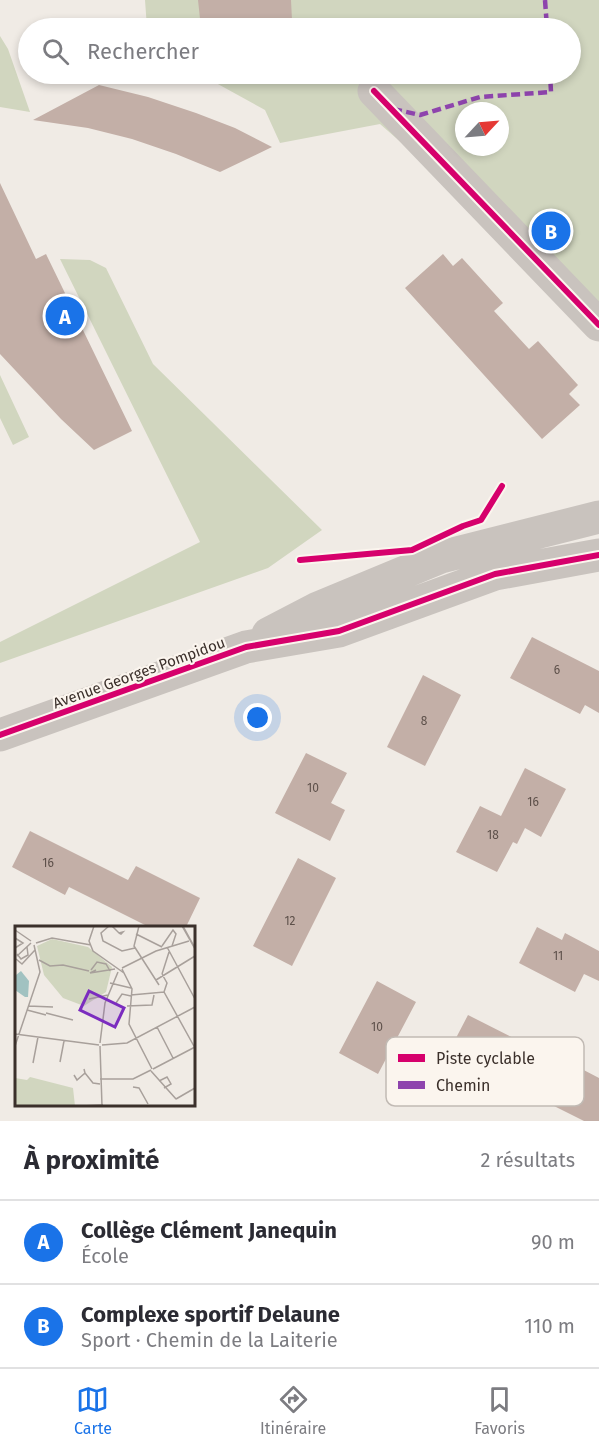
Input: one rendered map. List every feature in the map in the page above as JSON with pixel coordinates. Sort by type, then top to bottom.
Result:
[{"type":"street","points":[[374,91],[599,325]]},
{"type":"street","name":"Avenue Georges Pompidou","points":[[0,735],[246,647],[318,608],[441,557],[599,517]]},
{"type":"street","name":"Avenue Georges Pompidou","points":[[246,647],[339,631],[495,574],[599,555]]},
{"type":"green space","points":[[145,0],[599,0],[599,315],[380,124],[280,143],[265,110],[218,84],[581,84],[581,18],[146,18]]},
{"type":"green space","points":[[0,36],[8,49],[18,84],[20,84],[30,112],[0,107]]},
{"type":"green space","points":[[60,259],[90,260],[106,268],[153,364],[322,530],[268,568],[0,663],[0,642],[200,542]]},
{"type":"green space","points":[[0,375],[29,437],[13,445],[0,418]]},
{"type":"building","points":[[198,0],[291,0],[292,18],[200,18]]},
{"type":"building","points":[[99,85],[148,97],[196,113],[235,128],[272,147],[220,172],[132,139],[88,128],[33,120]]},
{"type":"building","points":[[0,183],[36,259],[46,254],[132,431],[94,450],[61,419],[0,354]]},
{"type":"building","points":[[443,254],[453,266],[462,258],[503,303],[494,311],[529,349],[538,341],[578,385],[569,394],[580,405],[542,439],[405,288]]},
{"type":"building","points":[[532,637],[599,671],[599,713],[585,705],[580,714],[510,678]]},
{"type":"building","points":[[423,675],[461,695],[425,766],[387,747]]},
{"type":"building","points":[[306,753],[347,773],[331,803],[345,810],[330,841],[275,813]]},
{"type":"building","points":[[525,768],[566,789],[541,837],[525,828],[517,844],[513,842],[497,872],[456,852],[480,806],[501,816]]},
{"type":"building","points":[[30,831],[128,880],[136,866],[200,898],[186,926],[147,926],[69,887],[65,895],[12,867]]},
{"type":"building","points":[[298,858],[336,878],[292,966],[253,946]]},
{"type":"building","points":[[537,927],[562,940],[565,933],[599,951],[599,981],[584,974],[575,992],[519,963]]},
{"type":"building","points":[[377,981],[416,1002],[398,1037],[386,1037],[386,1059],[378,1074],[339,1053]]},
{"type":"building","points":[[468,1015],[512,1037],[457,1037]]},
{"type":"building","points":[[584,1070],[599,1078],[599,1121],[584,1121],[554,1106],[584,1106]]},
{"type":"marked path","points":[[545,0],[546,18]]},
{"type":"marked path","points":[[393,109],[420,115],[480,97],[551,92],[551,84]]},
{"type":"cycle path","points":[[374,91],[599,325]]},
{"type":"cycle path","points":[[300,560],[412,550],[481,520],[502,486]]},
{"type":"cycle path","points":[[0,735],[246,647],[339,631],[495,574],[599,555]]},
{"type":"place","name":"Complexe sportif Delaune","points":[[551,231]]},
{"type":"place","name":"Collège Clément Janequin","points":[[65,316]]}]
